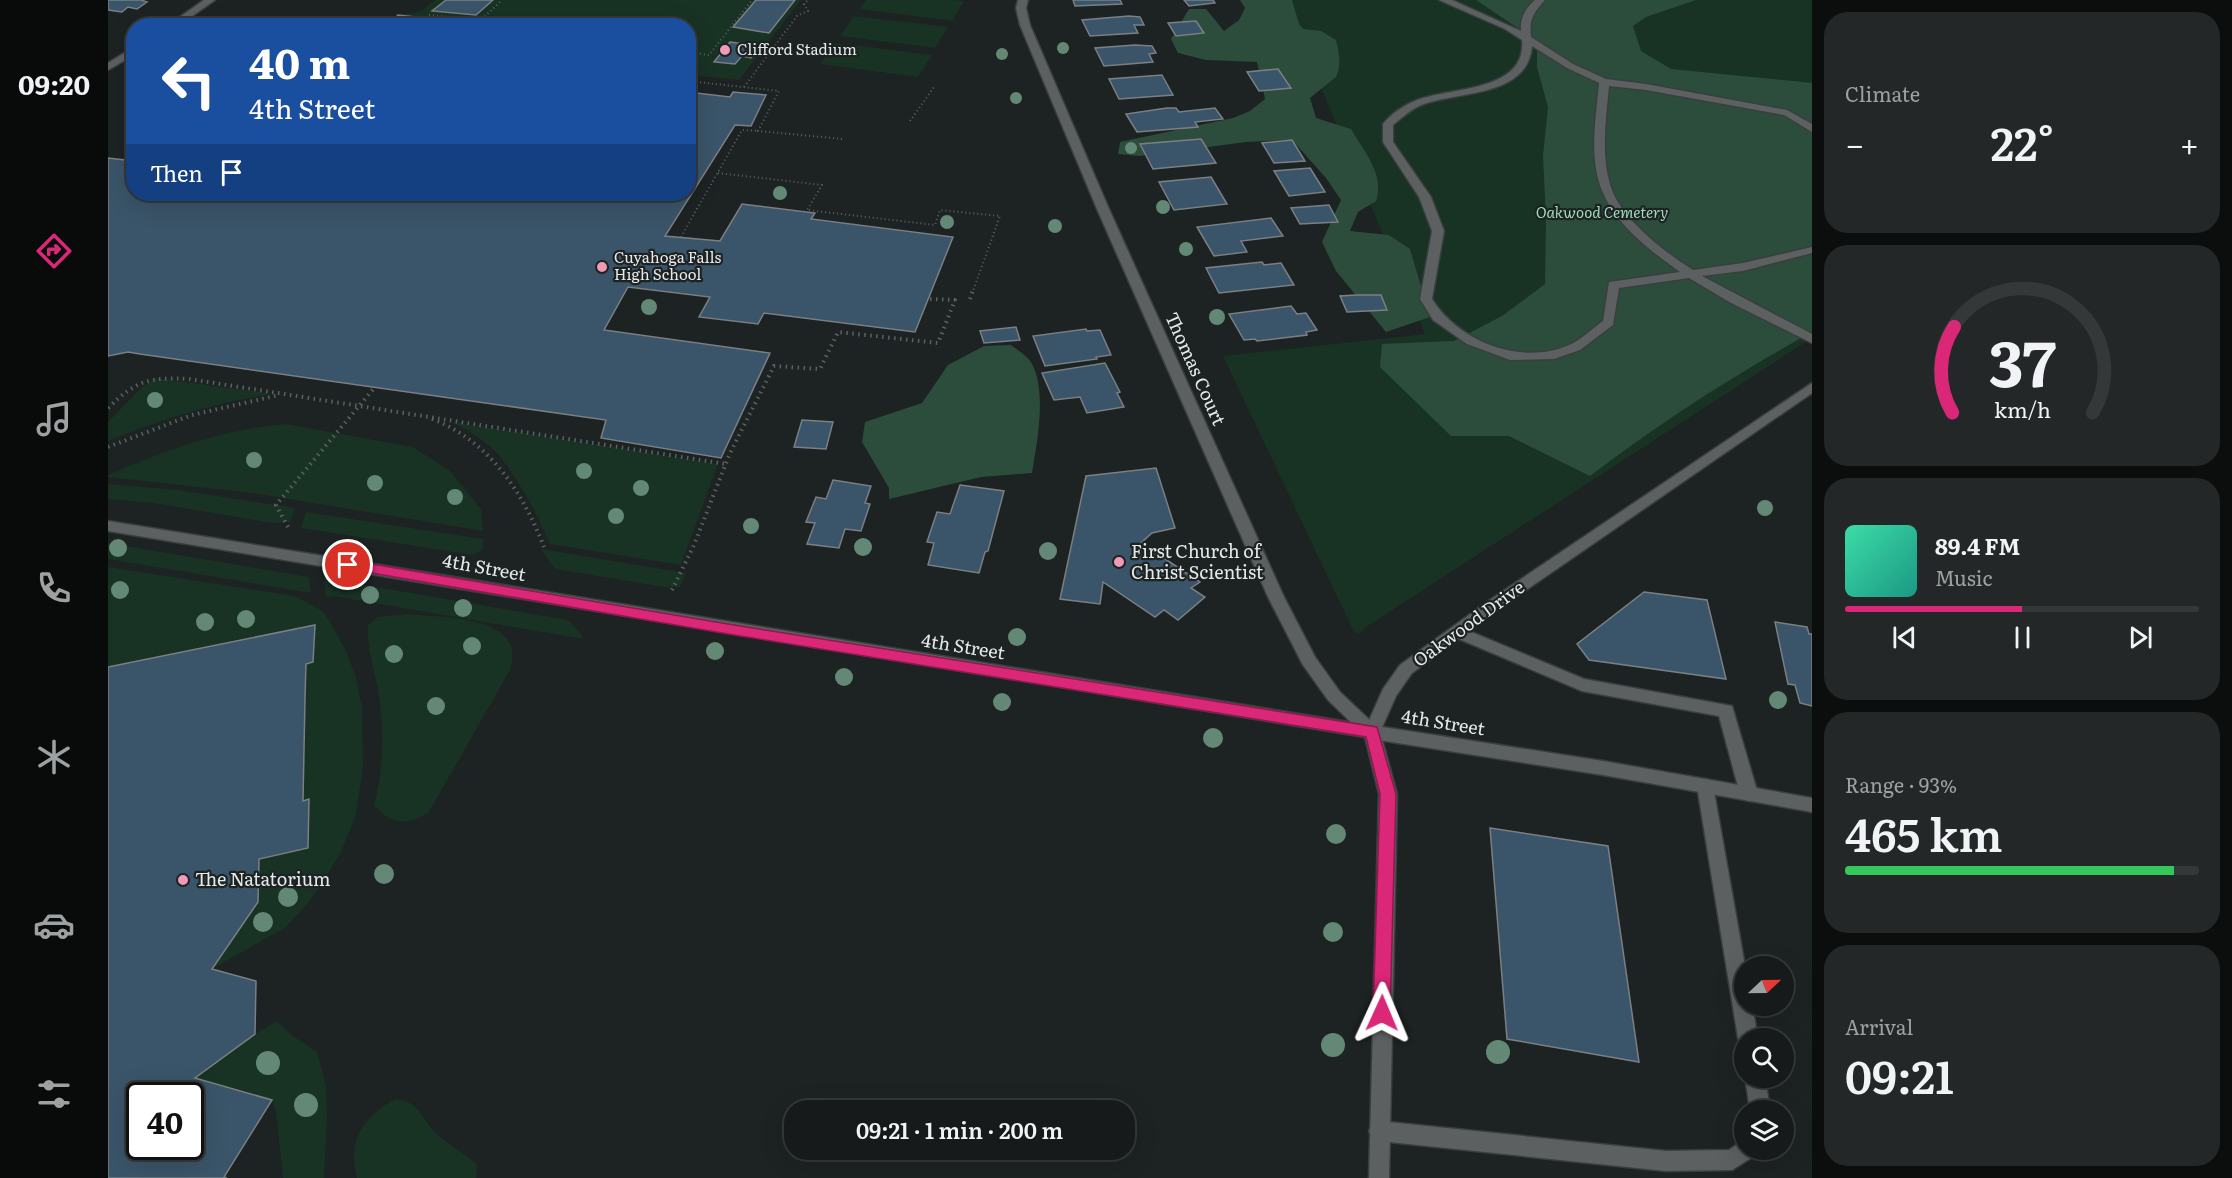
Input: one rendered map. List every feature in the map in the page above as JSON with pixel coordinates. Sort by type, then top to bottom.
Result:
[{"type":"street","points":[[183,18],[210,0]]},
{"type":"street","name":"Thomas Court","points":[[1023,0],[1021,8],[1025,25],[1095,190],[1276,597],[1309,661],[1334,696],[1372,732]]},
{"type":"street","points":[[1446,0],[1508,27],[1570,66],[1604,82],[1646,87],[1787,113],[1812,129]]},
{"type":"street","points":[[1540,0],[1530,6],[1524,20],[1528,40],[1528,57],[1512,76],[1472,93],[1422,101],[1404,111],[1389,124],[1388,142],[1425,197],[1438,231],[1426,299],[1437,317],[1471,341],[1510,356],[1550,356],[1576,347],[1609,322],[1613,285],[1743,267],[1812,250]]},
{"type":"street","points":[[108,67],[126,55]]},
{"type":"street","points":[[1604,82],[1601,170],[1608,194],[1636,232],[1674,264],[1812,339]]},
{"type":"street","name":"Oakwood Drive","points":[[1372,732],[1389,693],[1406,669],[1812,387]]},
{"type":"street","name":"4th Street","points":[[108,526],[1812,805]]},
{"type":"street","points":[[1457,632],[1514,654],[1582,685],[1725,711],[1749,794]]},
{"type":"street","points":[[1372,732],[1388,794],[1379,1178]]},
{"type":"street","points":[[1705,786],[1746,1028]]},
{"type":"street","points":[[1379,1131],[1666,1161],[1734,1159]]},
{"type":"path","points":[[483,18],[502,0]]},
{"type":"path","points":[[696,53],[709,55],[752,0]]},
{"type":"path","points":[[743,87],[797,16],[808,11],[804,4],[807,0]]},
{"type":"path","points":[[429,15],[450,18]]},
{"type":"path","points":[[696,82],[780,91],[758,130]]},
{"type":"path","points":[[910,121],[934,87]]},
{"type":"path","points":[[681,237],[742,130],[843,139]]},
{"type":"path","points":[[718,173],[822,184],[807,210],[935,225],[940,210],[1000,216],[970,299]]},
{"type":"path","points":[[656,617],[684,569],[726,464],[774,366],[820,369],[838,332],[938,344],[955,300],[928,299]]},
{"type":"path","points":[[108,408],[132,385],[155,377],[189,379],[726,464]]},
{"type":"path","points":[[305,557],[276,505],[375,387]]},
{"type":"path","points":[[108,447],[152,428],[227,404],[284,394]]},
{"type":"path","points":[[424,416],[456,428],[500,466],[535,523],[544,547]]},
{"type":"green space","name":"Clifford Stadium","points":[[435,0],[801,0],[739,80],[696,76],[696,18],[395,18],[398,15],[421,11]]},
{"type":"green space","points":[[866,0],[964,1],[952,21],[859,9]]},
{"type":"green space","points":[[1240,0],[1292,0],[1299,24],[1303,29],[1321,31],[1336,40],[1339,63],[1336,77],[1310,98],[1316,118],[1351,129],[1372,164],[1378,182],[1376,201],[1358,212],[1350,231],[1389,235],[1410,249],[1430,317],[1386,332],[1336,271],[1322,242],[1341,200],[1326,178],[1292,140],[1246,142],[1140,156],[1118,154],[1120,142],[1233,118],[1250,111],[1265,99],[1257,62],[1206,60],[1178,53],[1171,39],[1189,9],[1206,9],[1224,31],[1239,20],[1245,8]]},
{"type":"green space","name":"Oakwood Cemetery","points":[[1284,0],[1812,0],[1812,338],[1363,629],[1360,634],[1354,632],[1223,356],[1425,334]]},
{"type":"green space","points":[[1476,0],[1696,0],[1646,17],[1633,26],[1641,51],[1671,69],[1812,83],[1812,332],[1698,400],[1590,476],[1509,436],[1451,436],[1380,367],[1382,344],[1454,341],[1502,316],[1545,284],[1546,220],[1543,156],[1548,107],[1537,67],[1537,41]]},
{"type":"green space","points":[[854,16],[948,27],[935,48],[840,36]]},
{"type":"green space","points":[[835,43],[932,55],[918,77],[820,64]]},
{"type":"green space","points":[[1011,345],[1026,356],[1037,375],[1040,417],[1032,473],[981,477],[889,499],[889,488],[862,442],[865,422],[922,403],[948,365],[984,346]]},
{"type":"green space","points":[[156,378],[272,394],[188,413],[108,441],[108,422],[142,387]]},
{"type":"green space","points":[[452,422],[718,464],[681,565],[550,544],[526,496],[495,451]]},
{"type":"green space","points":[[286,424],[413,447],[450,471],[481,509],[483,531],[252,493],[108,477],[130,466],[195,442],[240,431]]},
{"type":"green space","points":[[108,484],[178,490],[295,508],[290,522],[272,523],[153,503],[108,499]]},
{"type":"green space","points":[[306,512],[483,539],[483,550],[472,555],[301,528]]},
{"type":"green space","points":[[108,543],[309,577],[311,593],[108,559]]},
{"type":"green space","points":[[541,549],[686,573],[680,587],[664,587],[555,569]]},
{"type":"green space","points":[[108,567],[295,596],[324,612],[345,649],[356,677],[362,708],[363,766],[356,815],[341,852],[308,903],[286,927],[212,969],[258,902],[259,859],[308,848],[309,800],[303,801],[306,664],[313,662],[315,625],[108,667]]},
{"type":"green space","points":[[324,578],[568,620],[583,639],[334,596],[326,597]]},
{"type":"green space","points":[[408,614],[478,622],[495,629],[506,638],[512,652],[510,670],[429,812],[414,820],[400,821],[386,816],[374,805],[381,768],[382,728],[379,693],[370,654],[368,625],[378,617]]},
{"type":"green space","points":[[277,1021],[290,1034],[317,1052],[326,1085],[324,1178],[283,1178],[276,1111],[272,1100],[195,1078],[255,1034]]},
{"type":"green space","points":[[396,1099],[416,1108],[438,1135],[477,1164],[476,1178],[357,1178],[354,1152],[360,1131],[384,1105]]},
{"type":"building","points":[[108,0],[147,2],[137,9],[128,7],[122,12],[108,10]]},
{"type":"building","points":[[446,0],[493,0],[476,15],[432,11]]},
{"type":"building","points":[[756,0],[795,0],[769,33],[733,27]]},
{"type":"building","points":[[1073,0],[1120,0],[1122,4],[1075,6]]},
{"type":"building","points":[[1184,0],[1213,0],[1215,3],[1189,6]]},
{"type":"building","points":[[398,15],[425,18],[395,18]]},
{"type":"building","points":[[1140,17],[1144,25],[1134,25],[1138,33],[1090,36],[1082,20]]},
{"type":"building","points":[[1196,21],[1204,33],[1176,36],[1168,23]]},
{"type":"building","points":[[730,42],[761,46],[751,58],[742,56],[735,64],[714,62]]},
{"type":"building","points":[[1152,46],[1156,53],[1149,54],[1153,62],[1104,66],[1095,48]]},
{"type":"building","points":[[1278,69],[1291,88],[1259,91],[1247,72]]},
{"type":"building","points":[[1162,75],[1173,95],[1119,99],[1109,79]]},
{"type":"building","name":"Cuyahoga Falls High School","points":[[733,92],[766,95],[751,126],[735,125],[696,187],[696,93],[730,97]]},
{"type":"building","points":[[1176,108],[1179,112],[1215,108],[1223,119],[1195,122],[1198,127],[1137,132],[1126,114]]},
{"type":"building","points":[[1201,139],[1216,163],[1153,169],[1140,144]]},
{"type":"building","points":[[1292,140],[1305,161],[1274,163],[1262,143]]},
{"type":"building","name":"Cuyahoga Falls High School","points":[[108,158],[126,160],[126,201],[687,201],[665,236],[720,241],[742,204],[815,213],[811,219],[953,237],[915,332],[764,313],[758,324],[699,317],[710,297],[628,287],[604,330],[770,353],[721,458],[601,438],[606,420],[128,352],[108,356]]},
{"type":"building","points":[[1310,168],[1325,192],[1289,196],[1274,171]]},
{"type":"building","points":[[1211,177],[1227,204],[1174,210],[1159,182]]},
{"type":"building","points":[[1329,205],[1338,222],[1300,224],[1291,208]]},
{"type":"building","points":[[1271,218],[1283,236],[1241,241],[1247,252],[1214,256],[1197,227]]},
{"type":"building","points":[[1262,262],[1264,265],[1281,263],[1294,285],[1219,293],[1206,268]]},
{"type":"building","points":[[1381,295],[1387,310],[1347,312],[1340,296]]},
{"type":"building","points":[[1291,306],[1297,314],[1306,313],[1317,330],[1306,332],[1307,335],[1257,341],[1255,339],[1244,340],[1229,314]]},
{"type":"building","points":[[1016,327],[1020,340],[984,343],[980,331]]},
{"type":"building","points":[[1086,329],[1087,331],[1100,330],[1111,355],[1045,366],[1033,336]]},
{"type":"building","points":[[1105,363],[1120,392],[1117,393],[1124,407],[1087,413],[1080,397],[1054,400],[1042,373]]},
{"type":"building","points":[[802,420],[833,422],[826,449],[794,447]]},
{"type":"building","name":"First Church of Christ Scientist","points":[[1156,468],[1175,528],[1152,533],[1141,543],[1200,582],[1191,588],[1205,597],[1178,620],[1164,610],[1155,617],[1103,582],[1100,604],[1060,599],[1086,476]]},
{"type":"building","points":[[833,480],[871,486],[865,503],[870,504],[861,531],[845,529],[839,548],[807,544],[815,523],[806,522],[816,497],[826,499]]},
{"type":"building","points":[[960,485],[1004,491],[988,551],[985,552],[979,573],[928,565],[934,543],[927,542],[937,512],[950,514]]},
{"type":"building","points":[[1644,592],[1707,600],[1726,679],[1589,660],[1577,644]]},
{"type":"building","points":[[1775,622],[1807,627],[1809,634],[1812,634],[1812,706],[1800,703],[1795,685],[1788,684]]},
{"type":"building","name":"The Natatorium","points":[[315,625],[313,662],[306,664],[303,801],[309,799],[308,848],[259,859],[258,902],[212,969],[256,981],[255,1034],[195,1078],[272,1100],[224,1177],[227,1178],[108,1178],[108,667]]},
{"type":"building","points":[[1490,828],[1608,846],[1639,1062],[1507,1039]]},
{"type":"place","name":"Clifford Stadium","points":[[725,50]]},
{"type":"place","name":"Cuyahoga Falls High School","points":[[602,267]]},
{"type":"place","name":"First Church of Christ Scientist","points":[[1119,562]]},
{"type":"place","name":"The Natatorium","points":[[183,880]]},
{"type":"route","points":[[348,565],[728,629],[1372,732],[1383,782],[1388,794],[1382,1013]]}]
